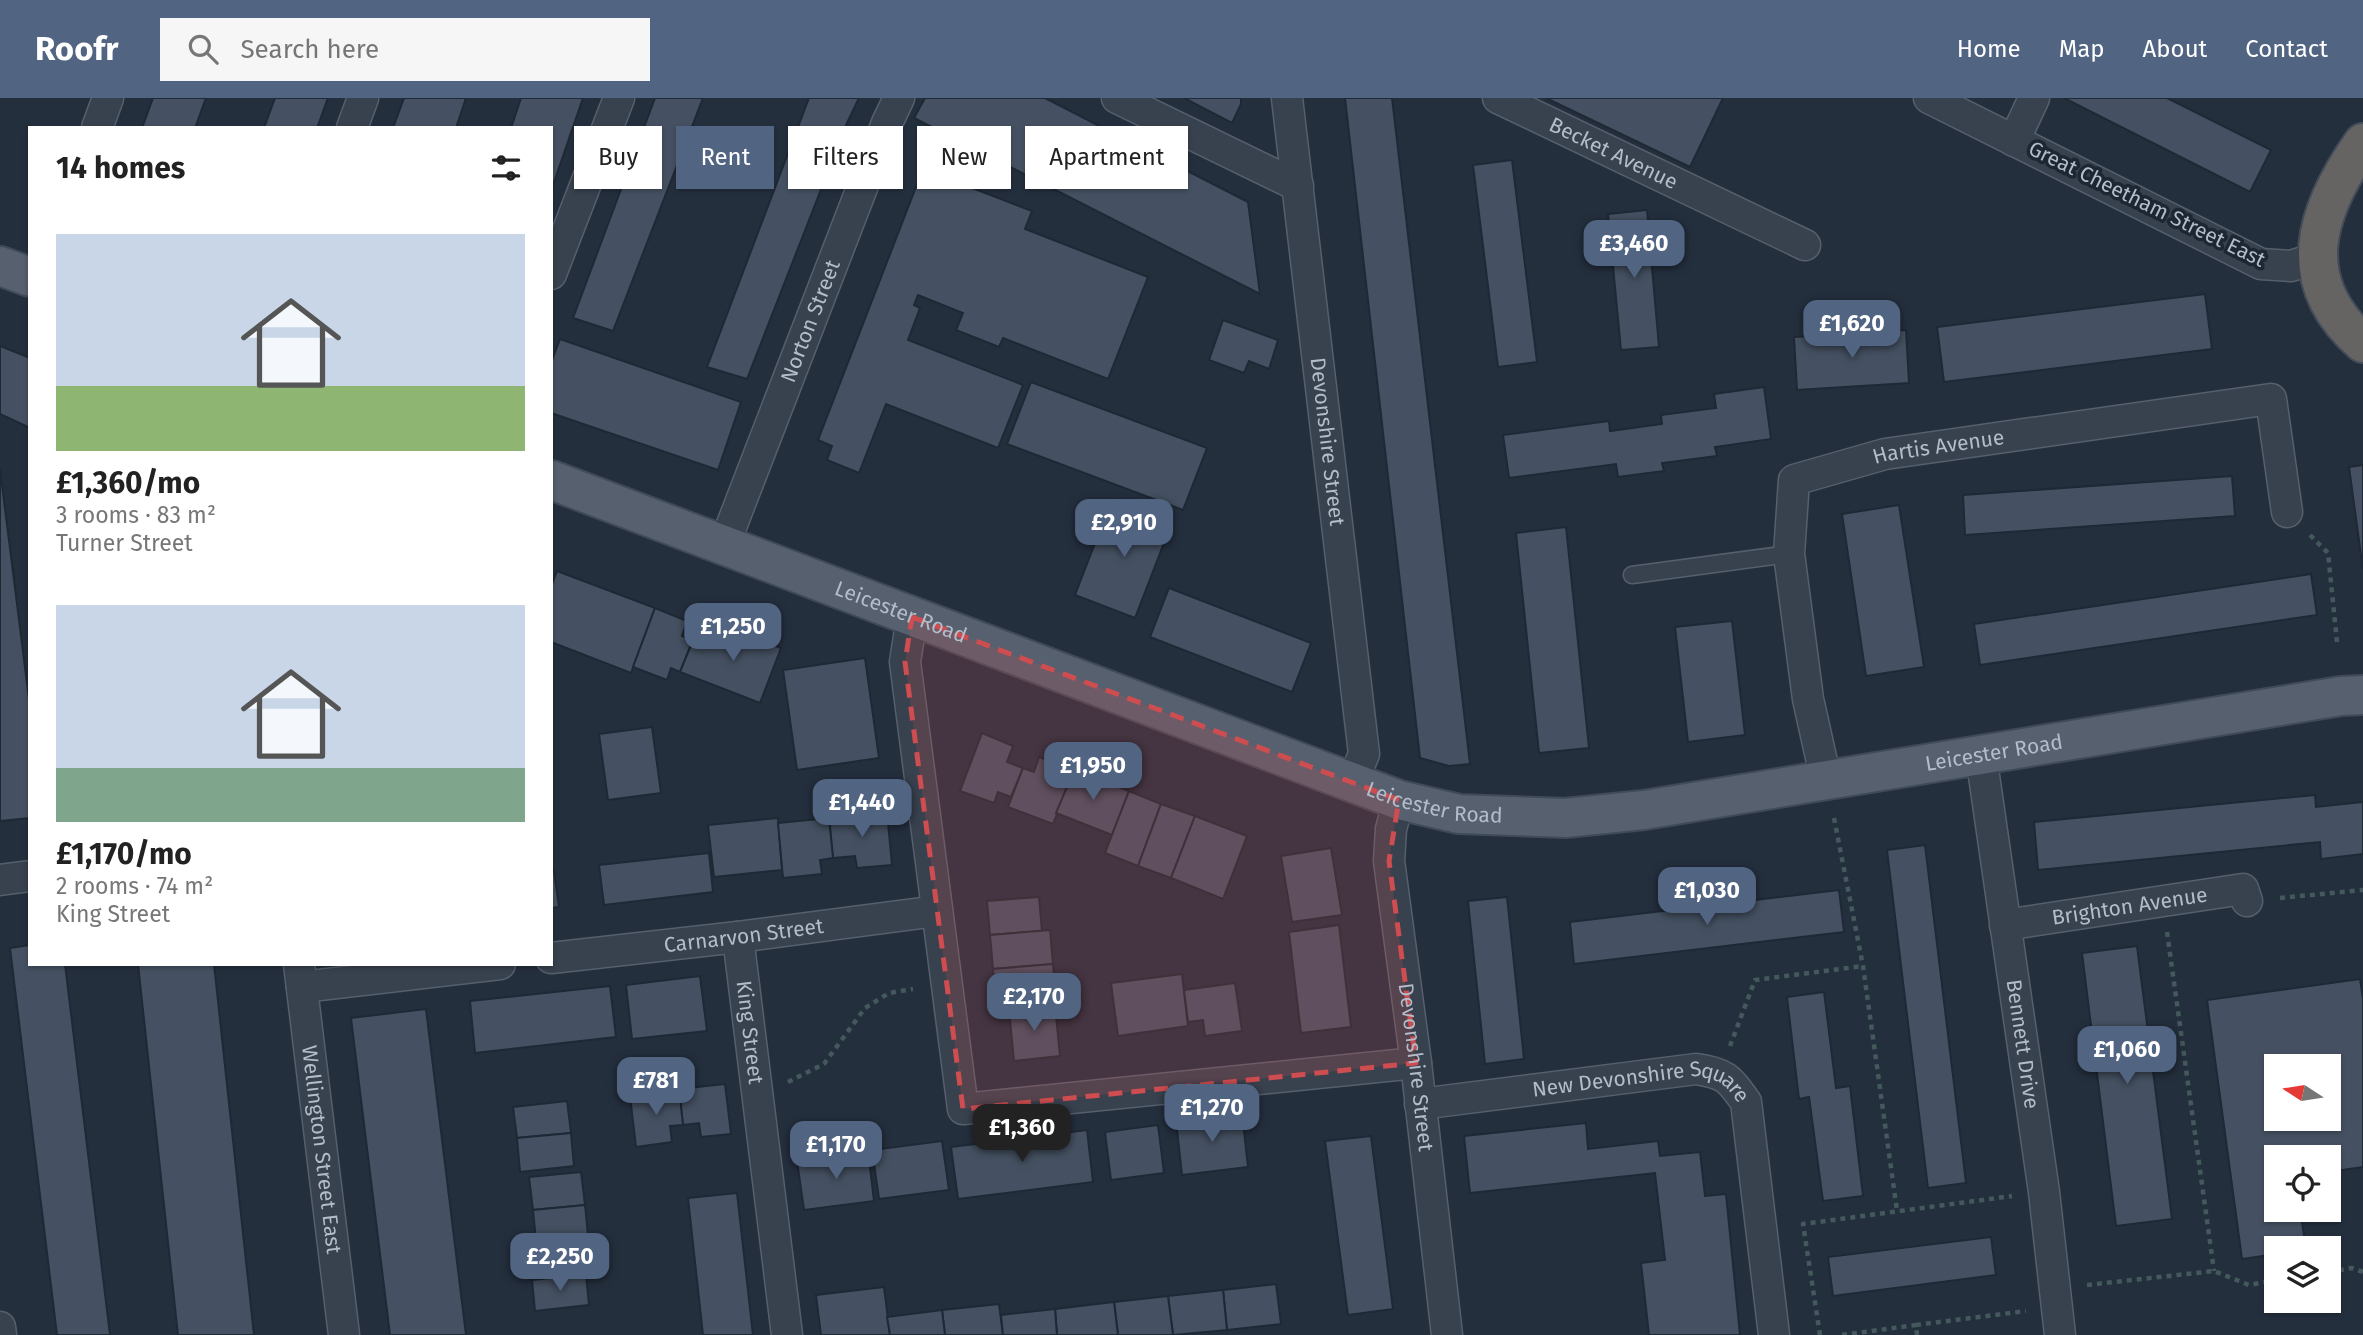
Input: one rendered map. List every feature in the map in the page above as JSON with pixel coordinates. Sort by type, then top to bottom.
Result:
[{"type":"highway","points":[[2363,143],[2341,177],[2327,208],[2316,258],[2321,286],[2346,328],[2363,343]]},
{"type":"main road","points":[[0,266],[28,276]]},
{"type":"main road","name":"Leicester Road","points":[[553,481],[1352,783],[1399,800],[1460,814],[1564,818],[1644,810],[2359,696]]},
{"type":"street","points":[[98,126],[108,98]]},
{"type":"street","points":[[353,126],[363,98]]},
{"type":"street","points":[[553,269],[619,98]]},
{"type":"street","name":"Norton Street","points":[[724,545],[899,98]]},
{"type":"street","points":[[1117,98],[1298,186]]},
{"type":"street","name":"Devonshire Street","points":[[1287,98],[1364,754],[1352,783]]},
{"type":"street","name":"Becket Avenue","points":[[1498,98],[1805,245]]},
{"type":"street","name":"Great Cheetham Street East","points":[[1929,98],[2262,264],[2291,266],[2316,258]]},
{"type":"street","points":[[2014,141],[2034,98]]},
{"type":"street","name":"Hartis Avenue","points":[[1826,780],[1808,699],[1789,554],[1794,480],[1885,454],[2271,399],[2287,512]]},
{"type":"street","points":[[912,617],[905,662],[963,1109],[1416,1063]]},
{"type":"street","name":"Bennett Drive","points":[[1981,755],[2044,1192],[2057,1311]]},
{"type":"street","name":"Devonshire Street","points":[[1399,800],[1391,829],[1389,861],[1416,1063],[1447,1335]]},
{"type":"street","points":[[0,880],[28,876]]},
{"type":"street","name":"Brighton Avenue","points":[[2005,925],[2243,890],[2247,901]]},
{"type":"street","name":"Carnarvon Street","points":[[553,958],[937,911]]},
{"type":"street","name":"King Street","points":[[738,937],[787,1335]]},
{"type":"street","points":[[300,976],[466,966]]},
{"type":"street","name":"Wellington Street East","points":[[300,976],[344,1335]]},
{"type":"street","name":"New Devonshire Square","points":[[1420,1104],[1696,1069],[1720,1073],[1733,1084],[1746,1102],[1774,1335]]},
{"type":"street","points":[[0,1327],[1,1335]]},
{"type":"lane","points":[[1632,575],[1789,554]]},
{"type":"path","points":[[2287,512],[2328,553],[2337,642]]},
{"type":"path","points":[[1826,780],[1863,966],[1897,1211]]},
{"type":"path","points":[[2247,901],[2363,890]]},
{"type":"path","points":[[2162,900],[2214,1271]]},
{"type":"path","points":[[1720,1073],[1755,980],[1863,966]]},
{"type":"path","points":[[756,1084],[791,1082],[824,1064],[864,1008],[889,993],[946,982]]},
{"type":"path","points":[[1820,1335],[1803,1224],[2044,1192]]},
{"type":"path","points":[[2341,1270],[2352,1268],[2363,1272]]},
{"type":"path","points":[[1842,1335],[2057,1311],[2214,1271],[2249,1285],[2264,1282]]},
{"type":"path","points":[[1916,1325],[1917,1335]]},
{"type":"highlighted area","points":[[912,617],[1399,800],[1389,861],[1416,1063],[963,1109],[905,662]]},
{"type":"building","points":[[153,98],[206,98],[196,126],[143,126]]},
{"type":"building","points":[[275,98],[328,98],[318,126],[265,126]]},
{"type":"building","points":[[404,98],[466,98],[457,126],[394,126]]},
{"type":"building","points":[[521,98],[583,98],[553,185],[553,126],[512,126]]},
{"type":"building","points":[[655,98],[703,98],[692,126],[676,126],[676,168],[613,331],[573,318],[621,189],[662,189],[662,126],[645,126]]},
{"type":"building","points":[[809,98],[859,98],[846,126],[798,126]]},
{"type":"building","points":[[925,98],[1045,98],[1100,126],[1025,126],[1025,174],[1011,167],[1011,126],[930,126],[914,118]]},
{"type":"building","points":[[1184,98],[1241,98],[1241,104],[1232,123]]},
{"type":"building","points":[[1345,98],[1392,98],[1470,764],[1449,766],[1420,758]]},
{"type":"building","points":[[1546,98],[1723,98],[1690,167]]},
{"type":"building","points":[[2064,98],[2167,98],[2271,150],[2250,192]]},
{"type":"building","points":[[788,153],[788,189],[821,189],[747,379],[707,367]]},
{"type":"building","points":[[1512,160],[1537,362],[1498,367],[1473,165]]},
{"type":"building","points":[[1188,171],[1248,202],[1260,294],[1054,189],[1188,189]]},
{"type":"building","points":[[917,184],[917,189],[975,189],[1032,211],[1025,229],[1148,277],[1108,379],[1003,338],[999,347],[956,330],[963,313],[918,295],[914,305],[920,308],[908,340],[1023,385],[998,448],[886,404],[859,473],[827,460],[832,446],[818,440]]},
{"type":"building","points":[[1647,210],[1659,347],[1621,350],[1608,214]]},
{"type":"building","points":[[2205,294],[2212,349],[1944,382],[1937,327]]},
{"type":"building","points":[[1223,320],[1278,340],[1269,369],[1249,361],[1244,373],[1209,360]]},
{"type":"building","points":[[1906,330],[1909,383],[1797,390],[1794,337]]},
{"type":"building","points":[[560,339],[741,402],[718,470],[553,414],[553,358]]},
{"type":"building","points":[[0,346],[28,357],[28,427],[0,414]]},
{"type":"building","points":[[1031,382],[1207,448],[1183,510],[1007,444]]},
{"type":"building","points":[[1764,387],[1771,439],[1715,447],[1717,456],[1662,463],[1664,471],[1618,477],[1616,464],[1509,478],[1503,435],[1609,421],[1610,431],[1662,424],[1661,415],[1716,408],[1714,394]]},
{"type":"building","points":[[2363,465],[2363,570],[2349,467]]},
{"type":"building","points":[[0,469],[28,691],[28,818],[0,821]]},
{"type":"building","points":[[2232,476],[2235,516],[1965,535],[1963,495]]},
{"type":"building","points":[[1112,499],[1172,522],[1135,618],[1075,595]]},
{"type":"building","points":[[1899,505],[1924,667],[1866,676],[1842,514]]},
{"type":"building","points":[[1566,527],[1589,748],[1539,753],[1516,533]]},
{"type":"building","points":[[557,571],[655,608],[631,673],[553,643],[553,582]]},
{"type":"building","points":[[2311,574],[2317,615],[1980,665],[1974,624]]},
{"type":"building","points":[[1169,588],[1311,643],[1292,692],[1150,637]]},
{"type":"building","points":[[655,608],[687,621],[682,636],[693,640],[680,672],[671,668],[667,680],[633,667]]},
{"type":"building","points":[[1732,621],[1745,735],[1688,742],[1675,627]]},
{"type":"building","points":[[720,625],[781,648],[760,703],[680,672],[693,640],[711,648]]},
{"type":"building","points":[[865,658],[879,758],[797,770],[783,670]]},
{"type":"building","points":[[652,727],[661,793],[608,800],[599,734]]},
{"type":"building","points":[[982,733],[1013,746],[1007,762],[1023,768],[1011,797],[998,792],[994,803],[960,791]]},
{"type":"building","points":[[1039,757],[1074,770],[1053,824],[1008,807],[1023,768],[1034,772]]},
{"type":"building","points":[[1074,770],[1129,791],[1112,835],[1056,813]]},
{"type":"building","points":[[1129,791],[1161,804],[1138,866],[1105,853]]},
{"type":"building","points":[[2315,795],[2316,807],[2363,802],[2363,854],[2321,859],[2320,842],[2038,870],[2034,822]]},
{"type":"building","points":[[1161,804],[1195,816],[1171,878],[1138,866]]},
{"type":"building","points":[[887,812],[892,865],[857,868],[855,856],[833,858],[829,818]]},
{"type":"building","points":[[1195,816],[1247,836],[1223,899],[1171,878]]},
{"type":"building","points":[[778,818],[782,870],[714,877],[708,825]]},
{"type":"building","points":[[829,818],[833,858],[820,860],[822,874],[783,878],[778,823]]},
{"type":"building","points":[[1925,845],[1966,1183],[1928,1188],[1887,850]]},
{"type":"building","points":[[1331,848],[1342,915],[1292,922],[1281,856]]},
{"type":"building","points":[[709,853],[713,892],[604,905],[599,865]]},
{"type":"building","points":[[553,871],[554,871],[559,907],[553,908]]},
{"type":"building","points":[[1839,890],[1844,932],[1574,964],[1570,922]]},
{"type":"building","points":[[1039,897],[1042,931],[990,935],[987,901]]},
{"type":"building","points":[[1507,897],[1524,1059],[1485,1064],[1468,901]]},
{"type":"building","points":[[1339,925],[1351,1027],[1301,1033],[1289,932]]},
{"type":"building","points":[[1050,930],[1053,964],[993,969],[990,935]]},
{"type":"building","points":[[28,945],[28,966],[65,966],[110,1335],[57,1335],[10,948]]},
{"type":"building","points":[[2137,946],[2172,1219],[2116,1226],[2082,953]]},
{"type":"building","points":[[1053,964],[1056,999],[996,1004],[993,969]]},
{"type":"building","points":[[138,966],[214,966],[254,1335],[178,1335]]},
{"type":"building","points":[[1182,974],[1188,1026],[1118,1036],[1111,983]]},
{"type":"building","points":[[700,976],[707,1031],[632,1039],[626,985]]},
{"type":"building","points":[[2360,979],[2363,999],[2363,1167],[2341,1170],[2341,1145],[2264,1145],[2264,1222],[2302,1222],[2304,1236],[2264,1236],[2264,1256],[2242,1259],[2207,1000]]},
{"type":"building","points":[[1235,983],[1242,1031],[1205,1036],[1203,1020],[1188,1022],[1184,990]]},
{"type":"building","points":[[610,986],[616,1037],[475,1053],[470,1001]]},
{"type":"building","points":[[1824,992],[1836,1088],[1850,1086],[1863,1196],[1823,1201],[1809,1097],[1799,1099],[1787,997]]},
{"type":"building","points":[[1055,1005],[1060,1056],[1014,1061],[1009,1010]]},
{"type":"building","points":[[426,1009],[466,1335],[390,1335],[351,1018]]},
{"type":"building","points":[[725,1084],[731,1134],[701,1137],[699,1123],[683,1125],[679,1089]]},
{"type":"building","points":[[679,1089],[683,1125],[670,1126],[672,1142],[636,1147],[630,1096]]},
{"type":"building","points":[[567,1101],[571,1133],[517,1138],[513,1107]]},
{"type":"building","points":[[1242,1113],[1248,1167],[1182,1175],[1176,1120]]},
{"type":"building","points":[[1586,1123],[1588,1149],[1658,1141],[1660,1156],[1700,1152],[1705,1196],[1726,1194],[1740,1335],[1649,1335],[1641,1263],[1665,1260],[1655,1173],[1470,1193],[1464,1136]]},
{"type":"building","points":[[1158,1125],[1164,1173],[1111,1180],[1105,1132]]},
{"type":"building","points":[[1087,1130],[1093,1182],[958,1199],[951,1147]]},
{"type":"building","points":[[571,1133],[574,1166],[520,1172],[517,1138]]},
{"type":"building","points":[[1371,1136],[1393,1309],[1348,1315],[1325,1141]]},
{"type":"building","points":[[942,1141],[949,1190],[879,1199],[872,1150]]},
{"type":"building","points":[[868,1151],[874,1201],[804,1210],[797,1161]]},
{"type":"building","points":[[581,1172],[585,1205],[533,1210],[529,1177]]},
{"type":"building","points":[[737,1193],[753,1335],[703,1335],[688,1198]]},
{"type":"building","points":[[585,1205],[588,1235],[536,1241],[533,1210]]},
{"type":"building","points":[[1991,1237],[1996,1275],[1833,1296],[1828,1257]]},
{"type":"building","points":[[583,1242],[586,1274],[532,1280],[529,1248]]},
{"type":"building","points":[[586,1274],[589,1305],[535,1311],[532,1280]]},
{"type":"building","points":[[1276,1284],[1281,1324],[1227,1330],[1223,1290]]},
{"type":"building","points":[[884,1287],[890,1335],[821,1335],[816,1295]]},
{"type":"building","points":[[1223,1290],[1227,1330],[1173,1335],[1168,1296]]},
{"type":"building","points":[[1168,1296],[1173,1335],[1118,1335],[1114,1302]]},
{"type":"building","points":[[1114,1302],[1118,1335],[1057,1335],[1055,1309]]},
{"type":"building","points":[[999,1304],[1003,1335],[945,1335],[942,1310]]},
{"type":"building","points":[[1055,1309],[1057,1335],[1003,1335],[1001,1315]]},
{"type":"building","points":[[942,1310],[945,1335],[890,1335],[887,1317]]}]
